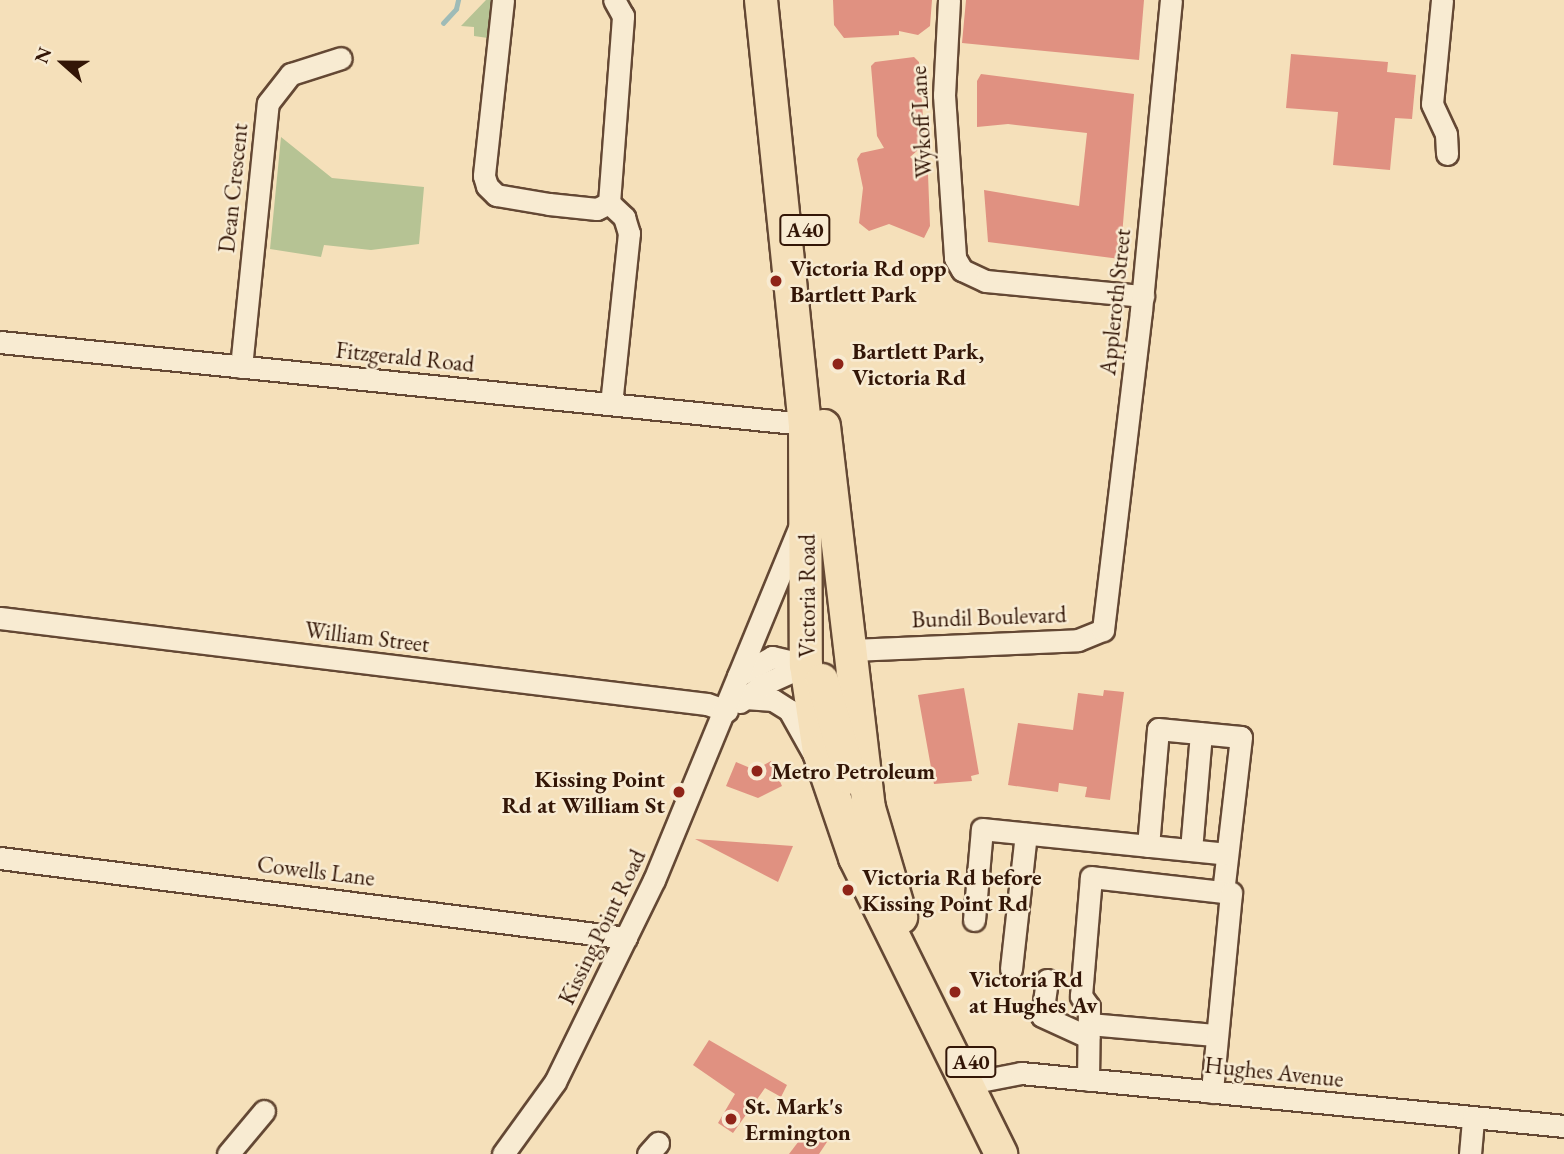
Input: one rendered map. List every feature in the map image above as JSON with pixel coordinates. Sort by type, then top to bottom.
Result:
[{"type":"highway","name":"Victoria Road","points":[[761,0],[805,424],[806,665],[826,778],[872,896],[1001,1154]]},
{"type":"highway","name":"Victoria Road","points":[[782,0],[828,460],[869,808],[894,901],[1016,1154]]},
{"type":"highway","points":[[828,460],[822,630],[806,665],[826,687],[870,848],[894,901]]},
{"type":"street","points":[[503,0],[484,176],[487,186],[496,195],[549,204],[597,209],[609,204]]},
{"type":"street","points":[[609,204],[623,16],[614,0]]},
{"type":"street","name":"Wykoff Lane","points":[[949,0],[944,95],[954,242],[962,270],[973,278],[1143,296]]},
{"type":"street","name":"Appleroth Street","points":[[1107,608],[1143,296],[1171,0]]},
{"type":"street","points":[[1442,0],[1432,104],[1446,134],[1447,154]]},
{"type":"street","name":"Dean Crescent","points":[[241,368],[268,103],[291,74],[341,58]]},
{"type":"street","points":[[609,204],[624,217],[629,233],[611,403]]},
{"type":"street","name":"Fitzgerald Road","points":[[0,342],[805,424]]},
{"type":"street","name":"Kissing Point Road","points":[[503,1154],[555,1082],[626,939],[727,711],[735,679],[806,509]]},
{"type":"street","name":"Bundil Boulevard","points":[[852,650],[1091,638],[1103,630],[1107,608]]},
{"type":"street","name":"William Street","points":[[0,618],[707,704],[727,711]]},
{"type":"street","points":[[735,679],[772,657],[806,665]]},
{"type":"street","points":[[727,711],[745,698],[806,665]]},
{"type":"street","points":[[745,698],[773,700],[789,710],[826,778]]},
{"type":"street","points":[[1148,846],[1158,729],[1241,737],[1223,892]]},
{"type":"street","points":[[1191,850],[1201,733]]},
{"type":"street","points":[[974,920],[982,829],[1227,854]]},
{"type":"street","points":[[1012,970],[1026,834]]},
{"type":"street","name":"Cowells Lane","points":[[0,858],[626,939]]},
{"type":"street","points":[[1088,1080],[1089,1007],[1081,996],[1091,877],[1231,893],[1212,1093]]},
{"type":"street","points":[[1047,980],[1042,1016],[1089,1031],[1216,1035]]},
{"type":"street","name":"Hughes Avenue","points":[[980,1081],[1021,1073],[1564,1126]]},
{"type":"street","points":[[228,1154],[264,1111]]},
{"type":"street","points":[[1470,1154],[1473,1118]]},
{"type":"green space","points":[[486,0],[497,0],[488,38],[474,36],[474,27],[461,26]]},
{"type":"green space","points":[[281,137],[332,178],[424,187],[419,244],[371,250],[324,245],[321,257],[270,249]]},
{"type":"building","points":[[833,0],[932,0],[930,26],[918,35],[899,31],[899,35],[844,38],[834,25]]},
{"type":"building","points":[[966,0],[1144,0],[1139,60],[962,43]]},
{"type":"building","points":[[1291,54],[1388,62],[1387,72],[1416,75],[1412,119],[1395,118],[1390,170],[1333,165],[1338,112],[1286,108]]},
{"type":"building","points":[[914,57],[919,62],[925,144],[910,157],[928,174],[930,226],[924,238],[889,224],[869,231],[859,223],[863,188],[857,159],[861,153],[884,148],[877,136],[871,66],[875,62]]},
{"type":"building","points":[[981,74],[1134,94],[1120,259],[988,242],[984,190],[1079,206],[1087,133],[1008,124],[977,127],[977,81]]},
{"type":"building","points":[[964,688],[979,774],[971,776],[972,781],[934,784],[918,695]]},
{"type":"building","points":[[1104,690],[1124,692],[1110,800],[1085,797],[1087,787],[1059,783],[1058,792],[1008,785],[1018,723],[1073,730],[1078,693],[1103,696]]},
{"type":"building","points":[[771,761],[782,786],[758,798],[726,786],[736,762],[755,770]]},
{"type":"building","points":[[695,839],[793,846],[778,882]]},
{"type":"building","points":[[709,1040],[787,1085],[781,1097],[765,1088],[733,1133],[718,1123],[735,1094],[693,1065]]},
{"type":"building","points":[[808,1129],[827,1142],[819,1154],[789,1154]]},
{"type":"waterway","points":[[443,23],[456,9],[458,0]]},
{"type":"place","name":"Victoria Rd opp Bartlett Park","points":[[776,281]]},
{"type":"place","name":"Bartlett Park, Victoria Rd","points":[[838,364]]},
{"type":"place","name":"Metro Petroleum","points":[[757,771]]},
{"type":"place","name":"Kissing Point Rd at William St","points":[[679,792]]},
{"type":"place","name":"Victoria Rd before Kissing Point Rd","points":[[848,890]]},
{"type":"place","name":"Victoria Rd at Hughes Av","points":[[955,992]]},
{"type":"place","name":"St. Mark's Ermington","points":[[731,1119]]}]
